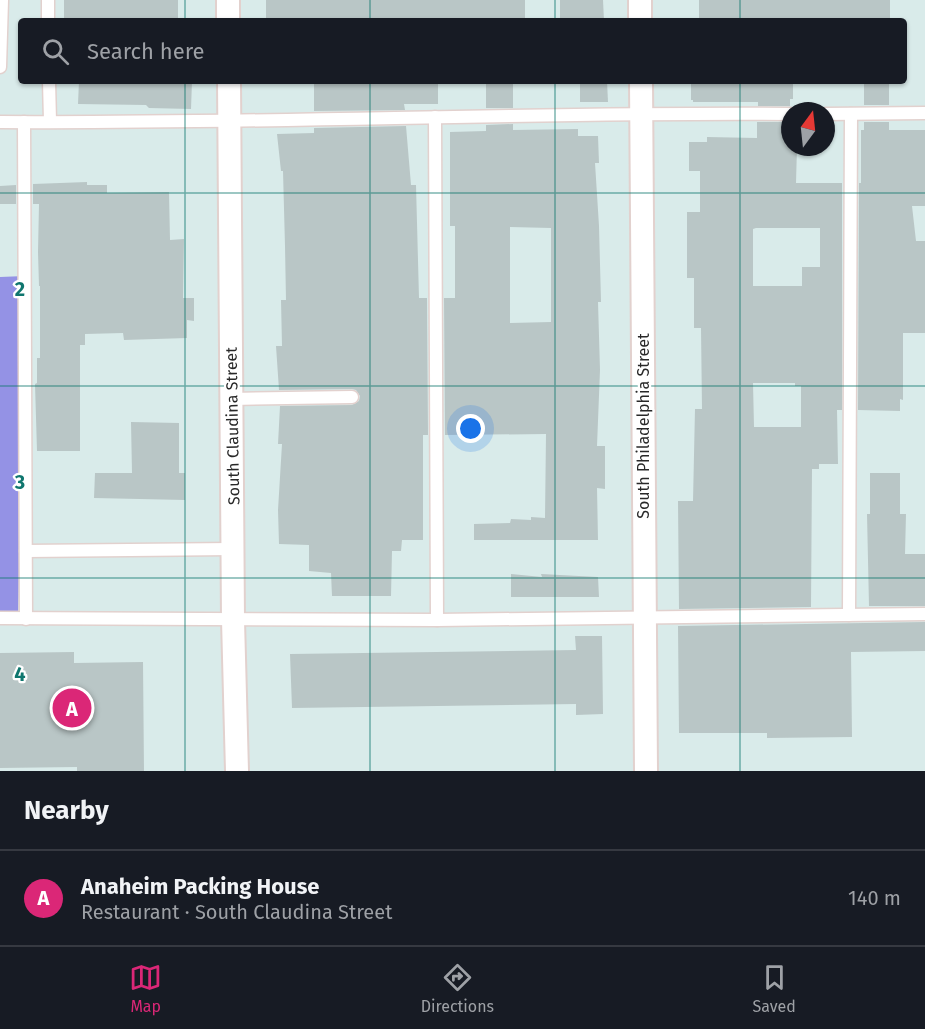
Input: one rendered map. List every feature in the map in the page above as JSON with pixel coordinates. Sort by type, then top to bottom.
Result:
[{"type":"street","points":[[228,0],[228,18]]},
{"type":"street","points":[[640,0],[640,18]]},
{"type":"street","name":"South Claudina Street","points":[[229,84],[233,620],[237,771]]},
{"type":"street","name":"South Philadelphia Street","points":[[641,84],[646,771]]},
{"type":"lane","points":[[0,67],[2,0]]},
{"type":"lane","points":[[48,0],[48,18]]},
{"type":"lane","points":[[50,84],[50,122]]},
{"type":"lane","points":[[0,122],[230,121],[641,113],[781,114]]},
{"type":"lane","points":[[835,114],[925,113]]},
{"type":"lane","points":[[849,615],[851,114]]},
{"type":"lane","points":[[435,117],[437,620]]},
{"type":"lane","points":[[24,122],[26,619]]},
{"type":"lane","points":[[231,399],[352,398]]},
{"type":"lane","points":[[26,551],[233,549]]},
{"type":"lane","points":[[0,618],[437,620],[925,614]]},
{"type":"shaded area","points":[[25,276],[18,618],[0,618],[0,277]]},
{"type":"building","points":[[64,0],[178,0],[178,18],[64,18]]},
{"type":"building","points":[[266,0],[525,0],[525,18],[266,18]]},
{"type":"building","points":[[560,0],[603,0],[604,18],[560,18]]},
{"type":"building","points":[[699,0],[890,0],[890,18],[699,18]]},
{"type":"building","points":[[79,84],[192,84],[191,109],[149,108],[146,105],[78,104]]},
{"type":"building","points":[[314,84],[438,84],[438,104],[404,104],[405,110],[314,111]]},
{"type":"building","points":[[486,84],[513,84],[513,108],[486,108]]},
{"type":"building","points":[[580,84],[607,84],[608,102],[580,102]]},
{"type":"building","points":[[691,84],[793,84],[793,99],[790,99],[790,102],[781,102],[781,106],[758,106],[758,102],[693,102],[691,100]]},
{"type":"building","points":[[864,84],[889,84],[889,105],[864,105]]},
{"type":"building","points":[[757,122],[781,122],[781,156],[797,156],[796,183],[842,183],[842,410],[837,410],[838,464],[819,464],[819,469],[812,469],[811,607],[679,609],[678,501],[693,501],[695,409],[702,409],[701,328],[694,328],[694,278],[687,278],[687,212],[700,212],[700,171],[689,171],[689,142],[707,142],[707,137],[757,138]],"holes":[[[820,228],[820,267],[802,267],[802,286],[753,286],[753,229]],[[753,383],[795,383],[795,386],[801,386],[801,427],[754,427]]]},
{"type":"building","points":[[864,122],[889,122],[889,130],[925,130],[925,206],[912,206],[916,241],[925,241],[925,333],[903,333],[903,400],[900,399],[900,411],[858,410],[859,183],[861,183],[861,130],[864,130]]},
{"type":"building","points":[[513,124],[513,130],[578,129],[578,136],[598,136],[599,163],[595,163],[601,302],[598,302],[600,370],[597,446],[605,446],[605,489],[597,488],[598,540],[474,540],[474,524],[510,523],[511,519],[531,520],[531,517],[545,518],[546,434],[445,435],[444,298],[455,298],[455,226],[450,226],[450,132],[486,131],[486,125]],"holes":[[[510,227],[551,228],[551,322],[510,323]]]},
{"type":"building","points":[[406,126],[411,185],[416,185],[419,298],[427,298],[428,435],[423,435],[423,540],[402,540],[401,551],[392,551],[391,596],[332,596],[331,573],[309,571],[309,545],[279,544],[278,510],[282,444],[278,444],[280,406],[352,405],[359,401],[360,396],[356,390],[352,389],[279,390],[276,346],[282,346],[281,300],[286,300],[283,171],[281,171],[277,134],[314,133],[314,128]]},
{"type":"building","points":[[87,182],[87,185],[107,185],[107,193],[169,192],[170,240],[184,239],[183,298],[194,298],[194,321],[187,320],[187,338],[124,340],[123,333],[85,334],[85,345],[80,345],[80,451],[37,451],[35,384],[37,383],[37,358],[40,358],[39,204],[33,204],[33,184]]},
{"type":"building","points":[[16,185],[16,204],[0,204],[0,186]]},
{"type":"building","points":[[131,422],[179,423],[179,473],[185,473],[185,500],[94,498],[95,473],[132,473]]},
{"type":"building","points":[[870,473],[900,473],[900,514],[906,514],[905,554],[925,554],[925,606],[869,606],[867,514],[870,514]]},
{"type":"building","points":[[511,574],[542,577],[541,574],[598,577],[599,597],[511,597]]},
{"type":"building","points":[[925,622],[925,651],[851,652],[852,737],[767,738],[767,733],[679,733],[678,626]]},
{"type":"building","points":[[575,636],[602,636],[603,714],[576,715],[576,704],[292,708],[290,654],[576,650]]},
{"type":"building","points":[[74,652],[74,663],[143,662],[144,771],[77,771],[77,767],[0,768],[0,653]]},
{"type":"place","name":"Anaheim Packing House","points":[[72,708]]}]
